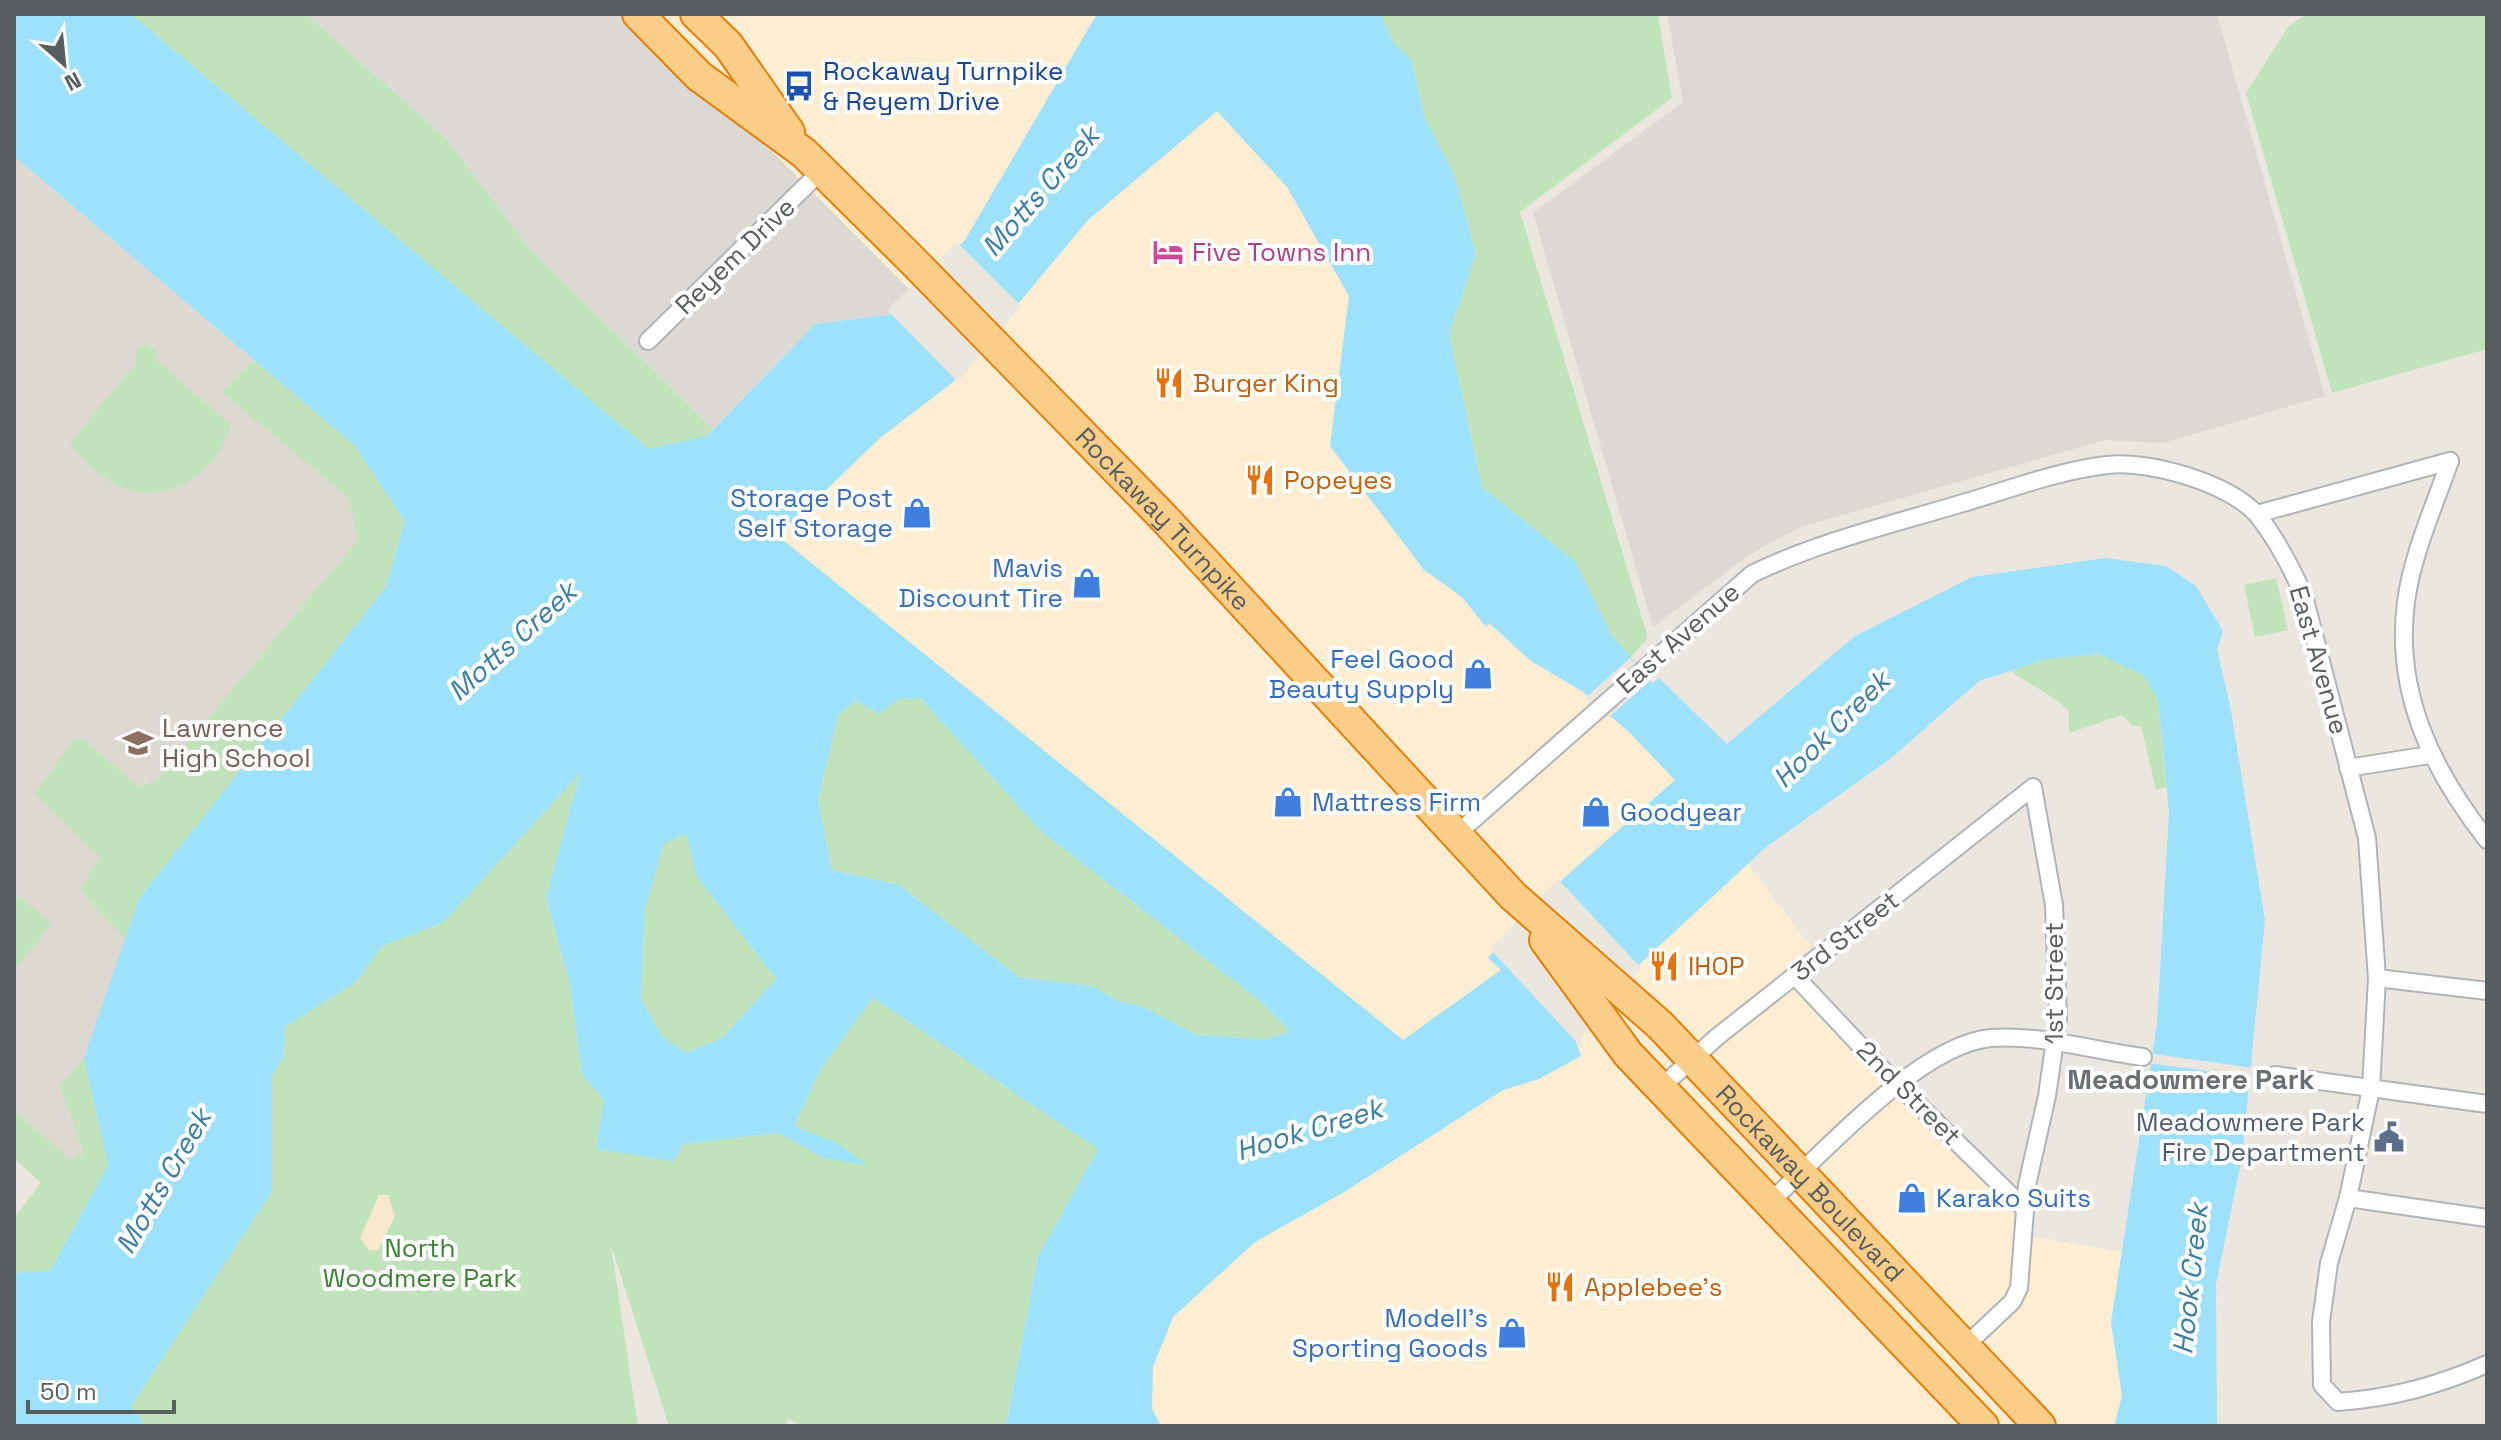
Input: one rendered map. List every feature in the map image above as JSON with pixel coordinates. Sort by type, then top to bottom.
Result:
[{"type":"highway","name":"Rockaway Turnpike","points":[[638,14],[699,76],[813,162],[912,260],[1245,604],[1566,954]]},
{"type":"highway","name":"Rockaway Turnpike","points":[[696,14],[728,45],[813,162]]},
{"type":"highway","name":"Rockaway Boulevard","points":[[1566,954],[1660,1025],[2040,1426]]},
{"type":"highway","name":"Rockaway Boulevard","points":[[1566,954],[1628,1054],[1983,1426]]},
{"type":"street","name":"Reyem Drive","points":[[648,341],[813,162]]},
{"type":"street","points":[[2257,514],[2450,461],[2406,601],[2406,676],[2429,755],[2487,840]]},
{"type":"street","name":"East Avenue","points":[[1457,834],[1752,574],[1800,551],[2051,478],[2107,465],[2174,471],[2212,486],[2257,514],[2294,573],[2304,596],[2367,838],[2377,978],[2371,1089],[2348,1198],[2329,1263],[2321,1322],[2322,1385],[2329,1396],[2338,1402],[2405,1394],[2444,1383],[2487,1364]]},
{"type":"street","points":[[2348,768],[2429,755]]},
{"type":"street","name":"3rd Street","points":[[1660,1088],[1794,975],[2033,787]]},
{"type":"street","name":"1st Street","points":[[1964,1347],[2012,1302],[2019,1288],[2025,1209],[2056,1044],[2057,940],[2033,787]]},
{"type":"street","name":"2nd Street","points":[[1794,975],[2025,1209]]},
{"type":"street","points":[[2377,978],[2487,991]]},
{"type":"street","points":[[1768,1204],[1899,1084],[1946,1052],[1973,1041],[2002,1037],[2143,1057]]},
{"type":"street","points":[[2275,1075],[2487,1104]]},
{"type":"street","points":[[2348,1198],[2487,1218]]},
{"type":"shaded area","points":[[306,14],[635,14],[910,290],[888,315],[815,324],[713,429],[530,249],[446,138]]},
{"type":"shaded area","points":[[635,14],[1097,14],[965,240],[910,290]]},
{"type":"shaded area","points":[[1667,14],[2217,14],[2325,396],[2163,443],[2105,440],[1800,527],[1752,553],[1653,627],[1533,213],[1683,102]]},
{"type":"shaded area","points":[[1217,111],[1287,187],[1349,296],[1330,446],[1424,570],[1462,597],[1485,626],[1489,622],[1531,661],[1581,691],[1632,735],[1675,780],[1564,878],[1488,957],[1501,970],[1403,1040],[777,536],[880,438],[952,383],[1088,220]]},
{"type":"shaded area","name":"Lawrence High School","points":[[14,156],[355,446],[405,521],[84,1058],[108,1165],[51,1191],[14,1159]]},
{"type":"shaded area","points":[[1748,864],[1811,947],[1795,960],[2016,1214],[2021,1235],[2122,1252],[2111,1322],[2122,1396],[2114,1426],[1161,1426],[1152,1409],[1153,1367],[1173,1317],[1255,1242],[1346,1191],[1503,1090],[1539,1079],[1576,1042],[1583,1025],[1643,961]]},
{"type":"green space","points":[[131,14],[306,14],[446,138],[530,249],[713,429],[707,436],[649,449]]},
{"type":"green space","points":[[1380,14],[1658,14],[1672,98],[1520,212],[1648,638],[1630,658],[1611,634],[1575,561],[1482,487],[1449,334],[1476,254],[1454,174],[1426,121],[1411,59],[1393,42]]},
{"type":"green space","points":[[2306,14],[2487,14],[2487,349],[2332,393],[2246,93],[2288,27]]},
{"type":"green space","points":[[145,344],[156,349],[157,361],[230,424],[217,454],[193,479],[161,492],[144,493],[127,489],[102,476],[70,443],[136,363],[136,350]]},
{"type":"green space","points":[[253,360],[355,446],[405,521],[386,587],[139,898],[125,939],[80,890],[100,857],[35,793],[74,739],[82,738],[137,786],[155,782],[358,540],[349,498],[222,392]]},
{"type":"green space","points":[[2276,578],[2288,630],[2255,637],[2244,585]]},
{"type":"green space","points":[[2099,654],[2144,675],[2158,700],[2166,787],[2156,790],[2141,726],[2133,726],[2122,715],[2069,733],[2069,711],[2011,671],[2047,659]]},
{"type":"green space","points":[[920,698],[1042,832],[1260,1001],[1290,1031],[1267,1039],[1196,1035],[1144,1007],[1121,1002],[1092,986],[1019,977],[899,885],[832,870],[818,800],[838,715],[856,701],[879,714],[899,699]]},
{"type":"green space","name":"North Woodmere Park","points":[[581,771],[546,898],[570,985],[582,1075],[604,1100],[683,1144],[778,1133],[824,1158],[837,1143],[794,1126],[821,1069],[872,997],[1098,1149],[1038,1256],[1006,1426],[801,1426],[789,1419],[786,1426],[669,1426],[611,1245],[638,1426],[145,1426],[130,1406],[272,1192],[272,1075],[283,1057],[285,1027],[356,982],[382,946],[444,922]]},
{"type":"green space","points":[[688,833],[696,876],[776,979],[722,1038],[686,1053],[663,1037],[641,999],[645,909],[664,842]]},
{"type":"green space","points":[[14,893],[52,924],[14,970]]},
{"type":"green space","points":[[84,1058],[108,1165],[50,1271],[14,1273],[14,1218],[41,1183],[14,1157],[14,1110],[69,1159],[84,1153],[60,1086]]},
{"type":"sand","points":[[379,1195],[388,1195],[395,1216],[378,1250],[369,1250],[360,1238]]},
{"type":"water","points":[[14,14],[131,14],[649,449],[707,436],[815,324],[888,315],[965,240],[1097,14],[1380,14],[1393,42],[1411,59],[1426,121],[1454,174],[1476,254],[1449,334],[1482,487],[1575,561],[1611,634],[1652,683],[1659,678],[1727,744],[1855,636],[1972,577],[2105,558],[2166,566],[2196,586],[2223,631],[2217,650],[2230,705],[2265,920],[2242,1157],[2216,1284],[2217,1426],[2114,1426],[2122,1396],[2111,1322],[2157,1023],[2169,813],[2158,700],[2143,675],[2099,654],[2047,659],[1979,681],[1890,759],[1765,848],[1643,961],[1583,1025],[1576,1042],[1581,1056],[1539,1079],[1503,1090],[1346,1191],[1255,1242],[1173,1317],[1153,1367],[1152,1409],[1161,1426],[1006,1426],[1038,1256],[1098,1149],[873,998],[821,1069],[794,1126],[837,1143],[869,1166],[824,1158],[778,1133],[683,1144],[674,1161],[596,1149],[604,1100],[582,1075],[570,985],[546,898],[580,773],[444,922],[382,946],[356,982],[285,1027],[283,1058],[272,1075],[272,1192],[131,1406],[145,1426],[14,1426],[14,1273],[50,1271],[108,1165],[84,1058],[139,898],[386,587],[405,521],[355,446],[14,156]],"holes":[[[1217,111],[1287,187],[1349,296],[1330,446],[1424,570],[1462,597],[1486,627],[1489,623],[1531,661],[1582,691],[1632,735],[1675,780],[1564,878],[1488,958],[1501,970],[1403,1040],[778,536],[880,438],[952,383],[1088,220]],[[920,698],[1042,832],[1260,1001],[1290,1031],[1267,1039],[1196,1035],[1144,1007],[1121,1002],[1092,986],[1019,977],[899,885],[832,870],[818,800],[838,715],[856,701],[879,714],[899,699]],[[687,834],[696,876],[776,979],[722,1038],[686,1053],[663,1037],[641,999],[645,909],[664,843]]]},
{"type":"pier","points":[[957,242],[1021,306],[958,382],[887,310]]},
{"type":"pier","points":[[1630,658],[1650,681],[1607,719],[1585,698]]},
{"type":"pier","points":[[1558,879],[1641,968],[1587,1027],[1580,1042],[1583,1049],[1490,949]]},
{"type":"pier","points":[[2148,1053],[2253,1068],[2253,1077],[2147,1063]]},
{"type":"place","name":"Rockaway Turnpike & Reyem Drive","points":[[799,86]]},
{"type":"place","name":"Five Towns Inn","points":[[1168,252]]},
{"type":"place","name":"Burger King","points":[[1169,383]]},
{"type":"place","name":"Popeyes","points":[[1260,480]]},
{"type":"place","name":"Storage Post Self Storage","points":[[917,513]]},
{"type":"place","name":"Mavis Discount Tire","points":[[1087,583]]},
{"type":"place","name":"Feel Good Beauty Supply","points":[[1478,674]]},
{"type":"place","name":"Lawrence High School","points":[[138,743]]},
{"type":"place","name":"Mattress Firm","points":[[1288,802]]},
{"type":"place","name":"Goodyear","points":[[1596,812]]},
{"type":"place","name":"IHOP","points":[[1664,966]]},
{"type":"place","name":"Meadowmere Park Fire Department","points":[[2389,1137]]},
{"type":"place","name":"Karako Suits","points":[[1912,1198]]},
{"type":"place","name":"Applebee's","points":[[1560,1287]]},
{"type":"place","name":"Modell's Sporting Goods","points":[[1512,1333]]},
{"type":"district","name":"Meadowmere Park","points":[[2191,1079]]},
{"type":"water label","name":"Motts Creek","points":[[1040,191]]},
{"type":"water label","name":"Motts Creek","points":[[512,641]]},
{"type":"water label","name":"Hook Creek","points":[[1831,729]]},
{"type":"water label","name":"Hook Creek","points":[[1309,1129]]},
{"type":"water label","name":"Motts Creek","points":[[163,1181]]},
{"type":"water label","name":"Hook Creek","points":[[2190,1279]]}]
